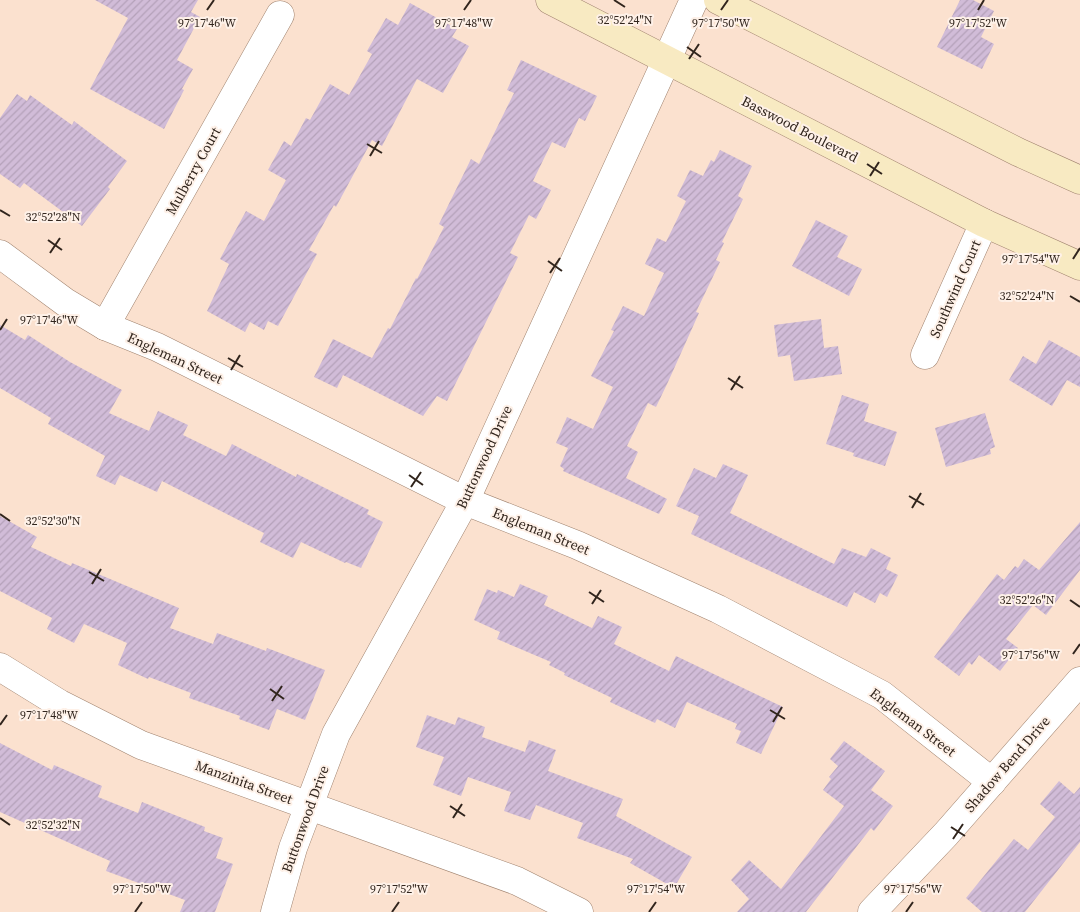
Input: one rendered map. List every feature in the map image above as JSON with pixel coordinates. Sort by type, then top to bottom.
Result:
[{"type":"main road","name":"Basswood Boulevard","points":[[550,0],[984,223],[1080,266]]},
{"type":"main road","points":[[718,0],[1018,152],[1080,180]]},
{"type":"street","name":"Buttonwood Drive","points":[[275,912],[293,848],[336,734],[464,501],[694,0]]},
{"type":"street","name":"Mulberry Court","points":[[105,326],[280,15]]},
{"type":"street","name":"Southwind Court","points":[[925,354],[984,223]]},
{"type":"street","name":"Engleman Street","points":[[0,254],[65,302],[105,326],[157,347],[464,501],[577,545],[718,609],[882,695],[992,782]]},
{"type":"street","name":"Manzinita Street","points":[[0,667],[60,704],[141,744],[517,881],[579,912]]},
{"type":"street","name":"Shadow Bend Drive","points":[[872,912],[992,782],[1080,680]]},
{"type":"building","points":[[95,0],[198,0],[191,12],[200,17],[177,60],[193,69],[164,129],[90,89],[128,18]]},
{"type":"building","points":[[960,0],[973,0],[994,11],[981,37],[994,44],[982,69],[937,47]]},
{"type":"building","points":[[410,3],[457,29],[452,37],[469,46],[443,93],[417,79],[382,146],[372,140],[336,207],[334,205],[309,250],[317,254],[278,326],[268,321],[264,330],[250,322],[245,332],[207,311],[229,264],[220,259],[246,211],[264,221],[286,180],[268,170],[284,141],[291,146],[306,118],[310,120],[330,84],[349,95],[372,54],[367,51],[386,18],[398,25]]},
{"type":"building","points":[[521,60],[597,96],[585,121],[579,118],[565,148],[552,142],[533,181],[551,190],[536,219],[529,215],[510,253],[518,257],[447,401],[437,396],[423,416],[343,375],[337,388],[314,377],[333,339],[372,358],[388,328],[390,329],[444,227],[439,224],[471,159],[479,164],[514,93],[507,90]]},
{"type":"building","points":[[17,94],[27,101],[30,95],[72,125],[74,121],[127,161],[108,187],[110,189],[82,226],[24,183],[20,188],[0,174],[0,118]]},
{"type":"building","points":[[720,150],[752,166],[738,196],[743,199],[722,242],[724,243],[716,260],[720,262],[696,312],[699,313],[668,382],[656,407],[648,403],[627,446],[638,452],[626,478],[667,499],[659,514],[563,471],[564,469],[560,466],[568,448],[556,443],[567,417],[593,429],[613,387],[591,376],[614,331],[611,330],[623,306],[644,316],[664,273],[645,264],[657,238],[666,242],[686,201],[677,196],[690,170],[703,176],[711,160],[714,162]]},
{"type":"building","points":[[816,220],[848,236],[837,257],[862,269],[849,296],[792,266]]},
{"type":"building","points":[[821,319],[824,348],[838,346],[842,374],[794,381],[790,355],[778,357],[774,325]]},
{"type":"building","points":[[0,325],[25,340],[28,335],[70,362],[122,390],[109,413],[149,431],[158,411],[188,425],[183,435],[226,456],[232,444],[296,477],[297,474],[369,510],[367,514],[383,522],[361,568],[345,563],[301,542],[293,558],[260,542],[264,533],[162,481],[157,492],[120,475],[115,485],[96,476],[105,456],[48,424],[51,418],[0,388]]},
{"type":"building","points":[[1049,340],[1080,357],[1080,387],[1067,380],[1052,406],[1009,380],[1023,356],[1036,364]]},
{"type":"building","points":[[842,395],[869,404],[864,421],[897,432],[885,466],[853,456],[854,453],[826,444]]},
{"type":"building","points":[[985,413],[995,447],[990,449],[991,454],[946,467],[935,428]]},
{"type":"building","points":[[723,464],[748,475],[730,513],[834,564],[842,548],[866,557],[871,548],[891,558],[886,569],[898,575],[887,597],[880,593],[875,603],[854,592],[847,607],[691,534],[699,516],[676,506],[694,468],[716,478]]},
{"type":"building","points":[[0,516],[37,537],[31,547],[71,566],[72,563],[179,608],[170,628],[213,644],[217,633],[266,651],[267,648],[325,670],[305,720],[277,709],[269,730],[239,719],[240,716],[189,698],[191,693],[149,677],[148,679],[118,665],[127,643],[84,624],[74,643],[47,629],[52,618],[0,591]]},
{"type":"building","points":[[1080,522],[1080,570],[1046,615],[1033,605],[1006,639],[1018,648],[1000,671],[979,655],[972,665],[969,662],[959,676],[934,657],[997,574],[1004,580],[1015,566],[1018,568],[1024,559],[1039,570]]},
{"type":"building","points":[[520,584],[548,596],[544,605],[592,628],[598,616],[622,627],[614,644],[669,671],[676,656],[783,707],[761,754],[736,743],[741,731],[735,729],[737,724],[687,702],[675,728],[657,719],[655,723],[610,702],[612,698],[564,675],[565,673],[549,665],[551,662],[497,639],[500,632],[474,620],[487,589],[497,593],[498,590],[514,597]]},
{"type":"building","points":[[427,715],[455,725],[458,717],[485,727],[482,737],[525,752],[529,740],[556,750],[548,771],[623,799],[616,816],[692,857],[674,888],[630,863],[633,859],[577,838],[583,823],[536,805],[530,820],[504,811],[511,792],[468,777],[461,796],[433,785],[444,757],[416,747]]},
{"type":"building","points":[[844,741],[885,771],[871,790],[893,806],[874,831],[871,828],[806,912],[737,912],[749,899],[731,880],[749,860],[781,889],[844,806],[823,790],[831,779],[829,777],[838,766],[830,759]]},
{"type":"building","points":[[0,743],[52,770],[54,765],[102,786],[98,797],[138,813],[142,802],[205,827],[204,831],[223,838],[216,858],[233,864],[215,912],[180,912],[185,900],[106,871],[110,861],[0,812]]},
{"type":"building","points":[[1059,781],[1074,794],[1080,787],[1080,842],[1025,912],[982,912],[966,898],[1014,839],[1028,850],[1055,817],[1040,804]]}]
